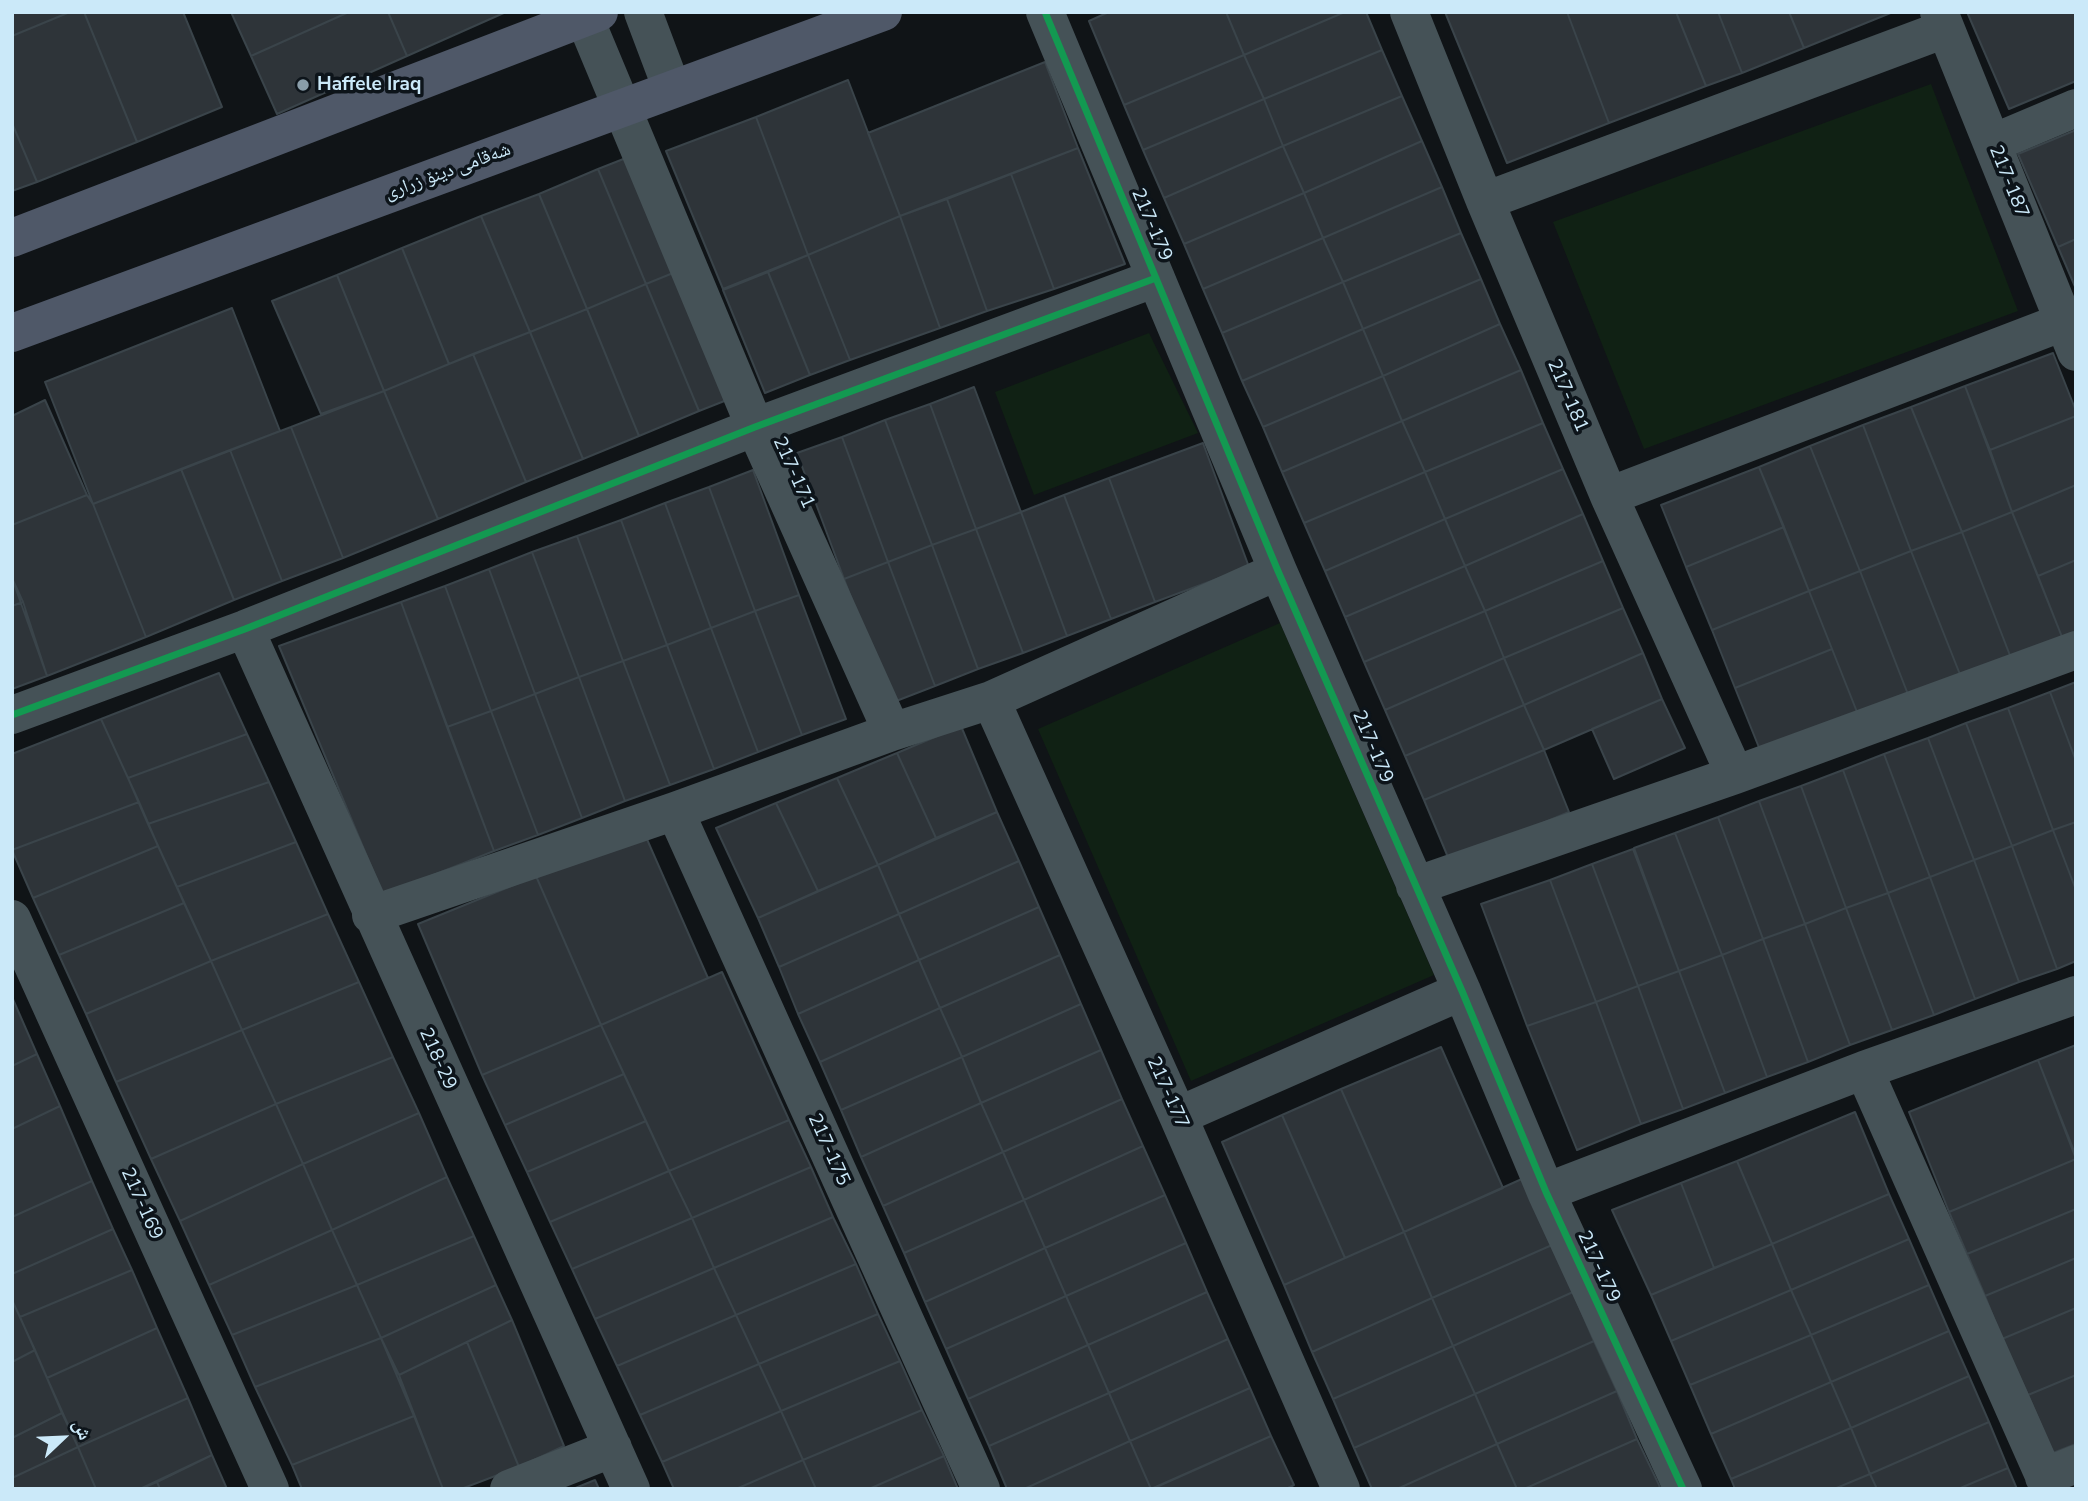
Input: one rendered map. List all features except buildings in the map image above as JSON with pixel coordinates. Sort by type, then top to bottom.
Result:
[{"type":"main road","name":"شەقامی دینۆ زراری","points":[[12,333],[883,12]]},
{"type":"main road","points":[[12,237],[588,14]]},
{"type":"street","points":[[643,12],[673,89]]},
{"type":"street","name":"217-179","points":[[1045,12],[1278,571],[1462,991],[1546,1192],[1683,1489]]},
{"type":"street","name":"217-181","points":[[1409,12],[1609,496],[1735,775]]},
{"type":"street","name":"217-171","points":[[588,14],[623,107],[755,427],[892,732]]},
{"type":"street","points":[[1485,201],[1942,20]]},
{"type":"street","name":"217-187","points":[[1942,20],[2069,337]]},
{"type":"street","points":[[1993,143],[2076,108]]},
{"type":"street","points":[[12,715],[245,629],[755,427],[1156,278]]},
{"type":"street","points":[[1609,496],[2069,337]]},
{"type":"street","points":[[371,915],[675,811],[892,732],[991,700],[1278,571]]},
{"type":"street","name":"218-29","points":[[245,629],[371,915],[631,1489]]},
{"type":"street","points":[[1415,886],[1735,775],[2076,650]]},
{"type":"street","name":"217-177","points":[[991,700],[1178,1116],[1341,1489]]},
{"type":"street","name":"217-175","points":[[675,811],[981,1489]]},
{"type":"street","name":"217-169","points":[[12,919],[270,1489]]},
{"type":"street","points":[[1178,1116],[1462,991]]},
{"type":"street","points":[[1546,1192],[1864,1070],[2076,995]]},
{"type":"street","points":[[1864,1070],[2057,1477]]},
{"type":"street","points":[[509,1489],[613,1448]]},
{"type":"green space","points":[[1931,84],[2018,311],[1644,449],[1553,222]]},
{"type":"green space","points":[[1149,333],[1198,433],[1034,495],[995,392]]},
{"type":"green space","points":[[1280,623],[1434,975],[1191,1081],[1038,729]]},
{"type":"cycle path","points":[[1045,12],[1278,571],[1462,991],[1546,1192],[1683,1489]]},
{"type":"cycle path","points":[[12,715],[245,629],[755,427],[1156,278]]},
{"type":"place","name":"Haffele Iraq","points":[[303,85]]}]
